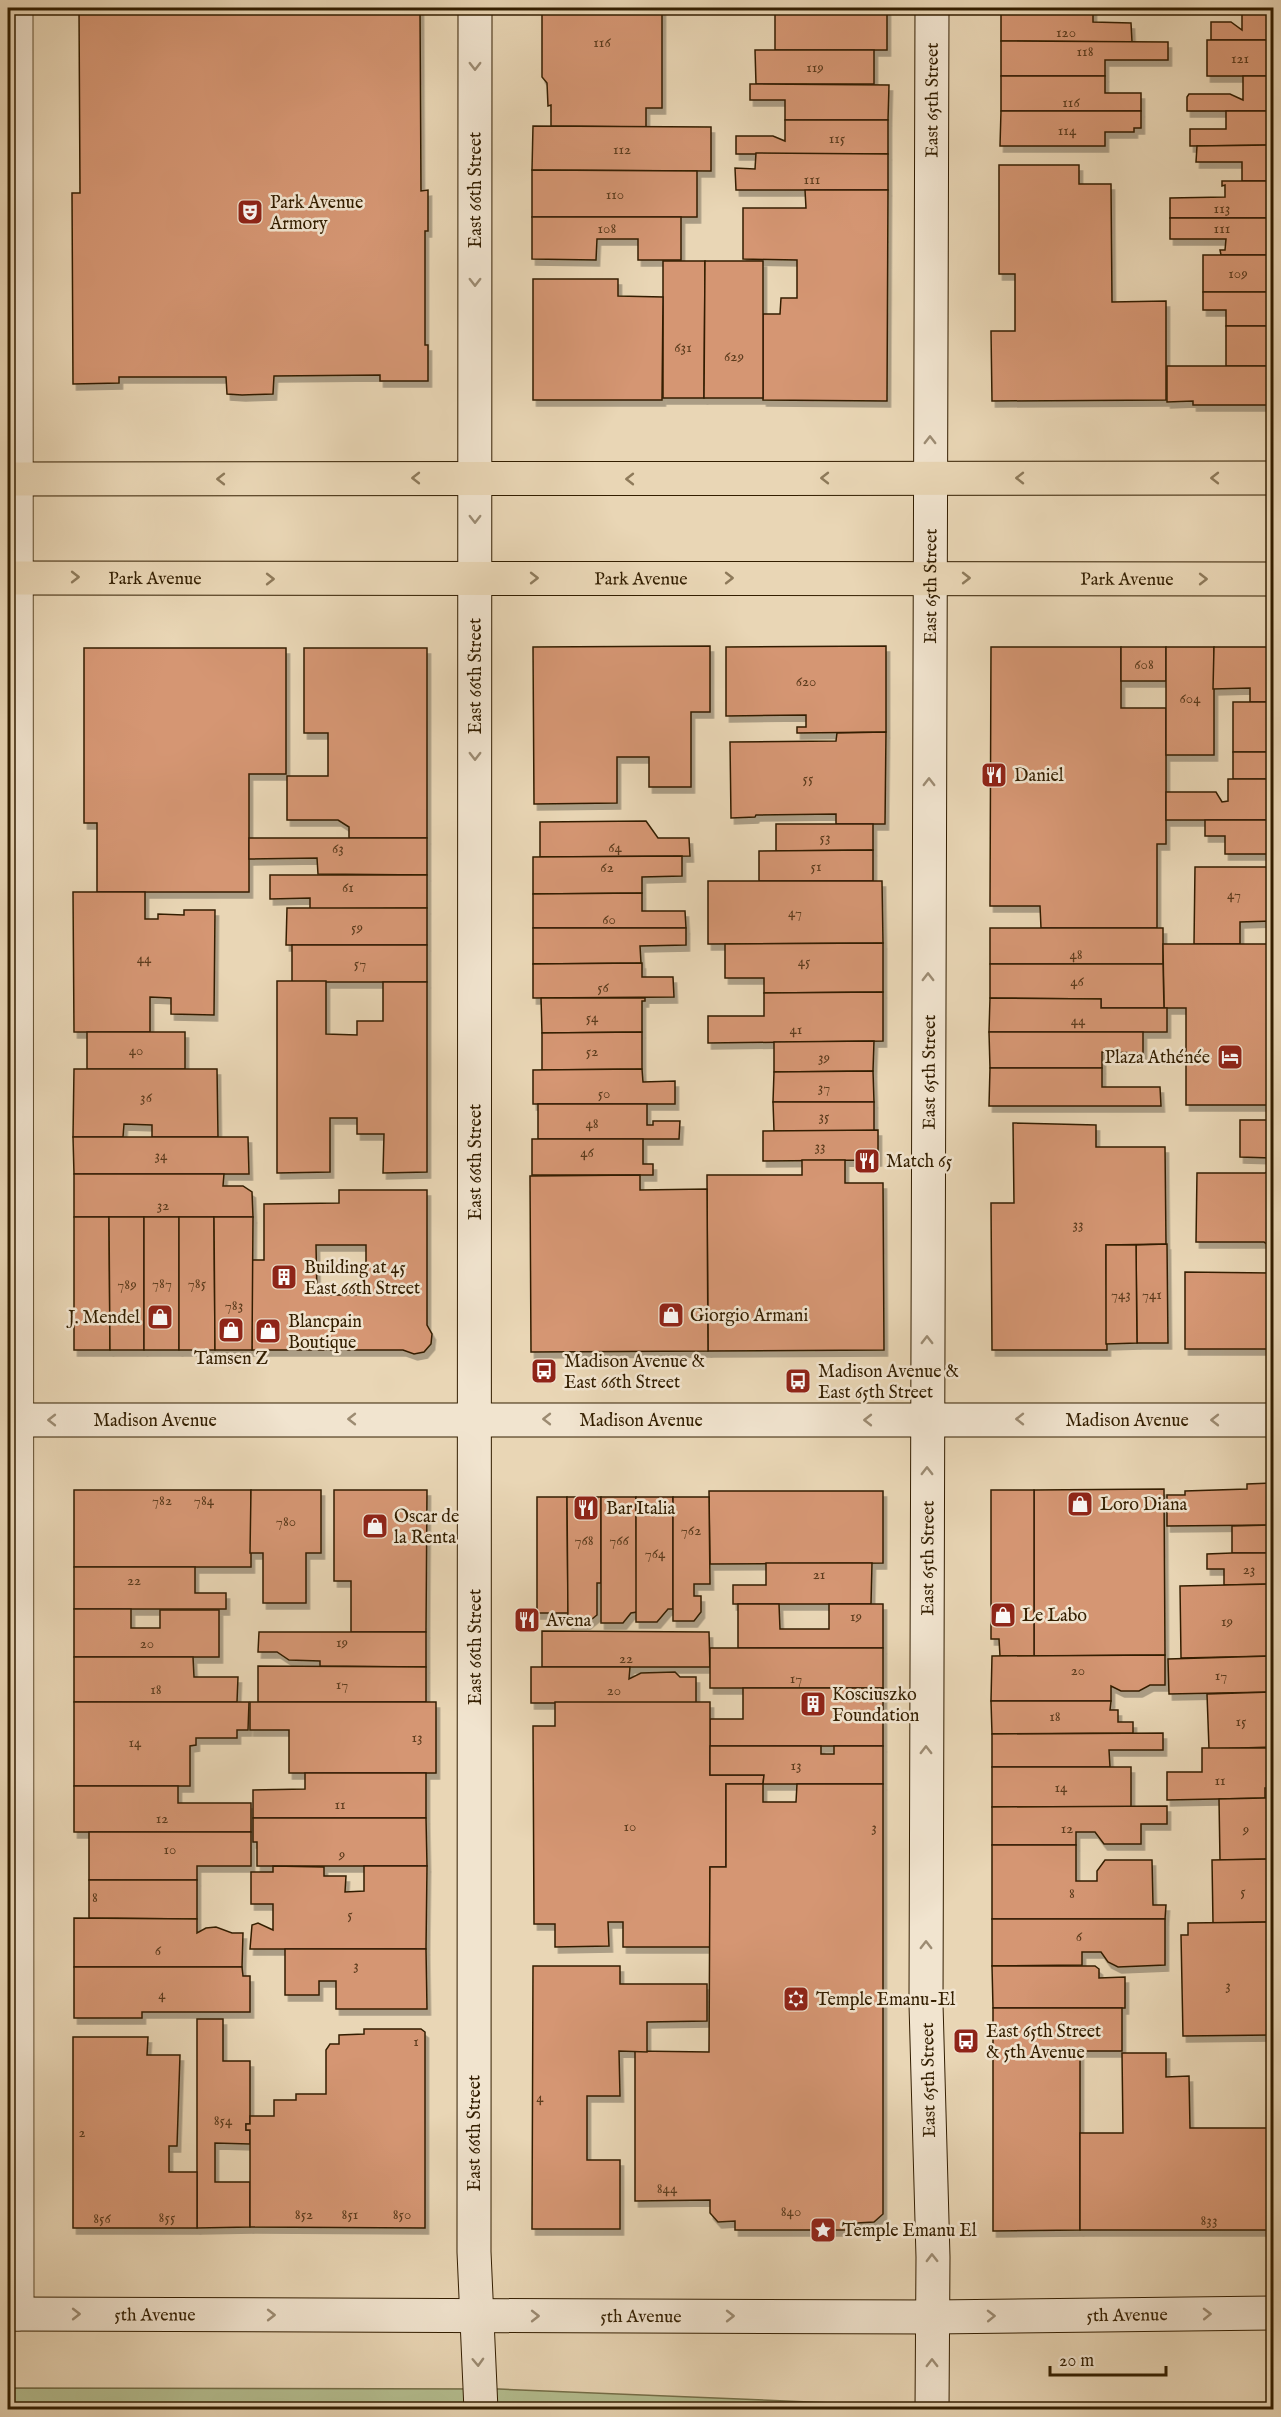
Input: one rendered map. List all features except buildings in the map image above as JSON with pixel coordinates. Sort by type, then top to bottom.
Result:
[{"type":"main road","points":[[12,2314],[12,479],[16,8]]},
{"type":"main road","name":"East 66th Street","points":[[475,8],[474,2252],[481,2409]]},
{"type":"main road","name":"East 65th Street","points":[[932,8],[926,2004],[933,2317],[932,2409]]},
{"type":"main road","points":[[12,479],[1274,478]]},
{"type":"main road","name":"Park Avenue","points":[[12,578],[1274,579]]},
{"type":"main road","name":"Madison Avenue","points":[[12,1420],[1274,1420]]},
{"type":"main road","name":"5th Avenue","points":[[12,2314],[933,2317],[1274,2313]]},
{"type":"green space","points":[[8,2388],[499,2389],[904,2406],[1274,2406],[1273,2410],[8,2410]]},
{"type":"place","name":"Park Avenue Armory","points":[[250,212]]},
{"type":"place","name":"Daniel","points":[[994,775]]},
{"type":"place","name":"Plaza Athénée","points":[[1230,1057]]},
{"type":"place","name":"Match 65","points":[[867,1161]]},
{"type":"place","name":"Building at 45 East 66th Street","points":[[284,1277]]},
{"type":"place","name":"Giorgio Armani","points":[[671,1315]]},
{"type":"place","name":"J. Mendel","points":[[160,1317]]},
{"type":"place","name":"Tamsen Z","points":[[231,1330]]},
{"type":"place","name":"Blancpain Boutique","points":[[268,1331]]},
{"type":"place","name":"Madison Avenue & East 66th Street","points":[[544,1371]]},
{"type":"place","name":"Madison Avenue & East 65th Street","points":[[798,1381]]},
{"type":"place","name":"Loro Diana","points":[[1080,1504]]},
{"type":"place","name":"Bar Italia","points":[[586,1508]]},
{"type":"place","name":"Oscar de la Renta","points":[[375,1526]]},
{"type":"place","name":"Le Labo","points":[[1003,1615]]},
{"type":"place","name":"Avena","points":[[527,1620]]},
{"type":"place","name":"Kosciuszko Foundation","points":[[813,1704]]},
{"type":"place","name":"Temple Emanu-El","points":[[796,1999]]},
{"type":"place","name":"East 65th Street & 5th Avenue","points":[[966,2041]]},
{"type":"place","name":"Temple Emanu El","points":[[823,2230]]}]
